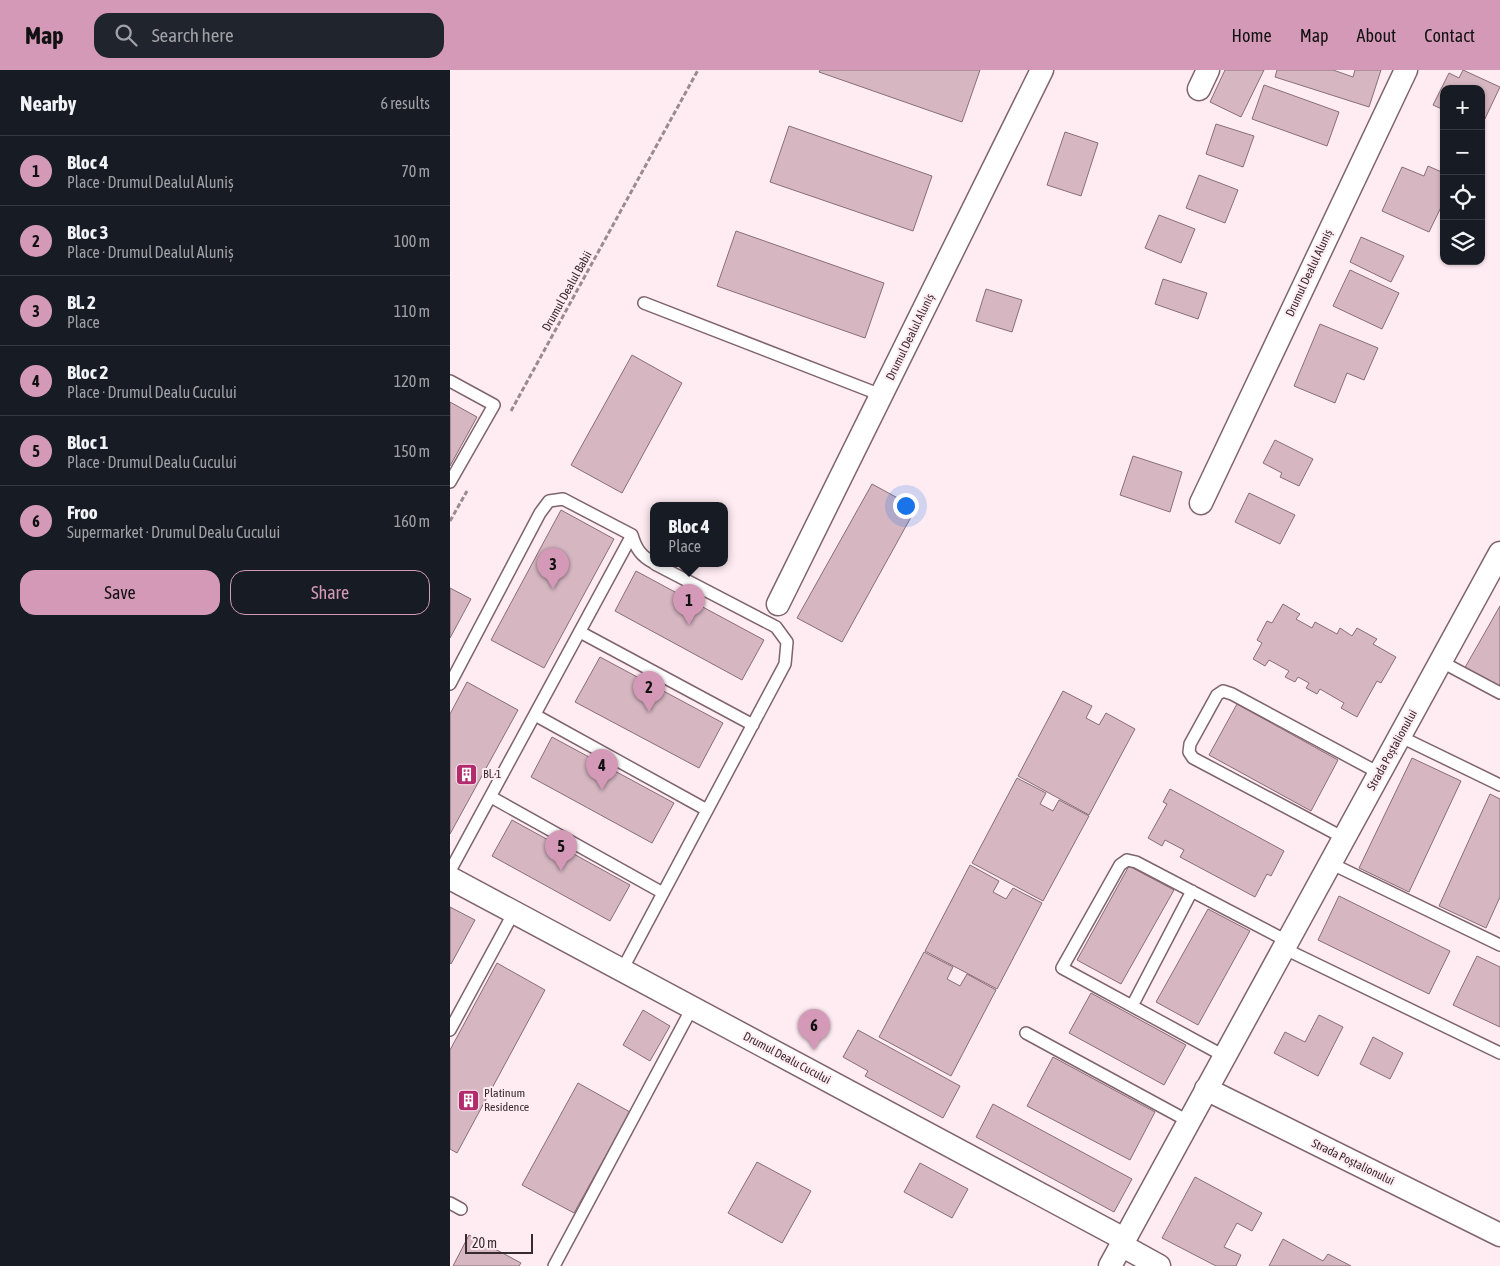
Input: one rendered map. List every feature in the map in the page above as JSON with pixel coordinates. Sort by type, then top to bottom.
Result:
[{"type":"street","name":"Drumul Dealul Aluniș","points":[[778,604],[1042,70]]},
{"type":"street","name":"Drumul Dealul Aluniș","points":[[1201,503],[1406,70]]},
{"type":"street","name":"Strada Poștalionului","points":[[1110,1266],[1499,556]]},
{"type":"street","name":"Drumul Dealu Cucului","points":[[450,878],[1123,1242]]},
{"type":"street","name":"Strada Poștalionului","points":[[1206,1089],[1500,1235]]},
{"type":"street","points":[[1123,1242],[1159,1266]]},
{"type":"lane","points":[[644,303],[881,395]]},
{"type":"lane","points":[[450,380],[494,405],[450,482]]},
{"type":"lane","points":[[450,684],[540,513],[549,501],[563,499],[632,535],[636,548],[644,558],[650,561]]},
{"type":"lane","points":[[450,871],[632,535]]},
{"type":"lane","points":[[622,970],[785,664],[787,642],[776,626],[663,567]]},
{"type":"lane","points":[[580,632],[753,725]]},
{"type":"lane","points":[[1440,661],[1500,693]]},
{"type":"lane","points":[[1344,838],[1194,758],[1189,752],[1190,744],[1217,695],[1223,691],[1232,694],[1379,773]]},
{"type":"lane","points":[[535,715],[707,810]]},
{"type":"lane","points":[[1399,736],[1500,785]]},
{"type":"lane","points":[[490,797],[663,893]]},
{"type":"lane","points":[[1224,1056],[1062,968],[1120,865],[1127,860],[1136,862],[1192,891],[1285,945],[1500,1054]]},
{"type":"lane","points":[[1330,863],[1500,945]]},
{"type":"lane","points":[[1132,1006],[1192,891]]},
{"type":"lane","points":[[450,1030],[514,912]]},
{"type":"lane","points":[[554,1266],[692,1008]]},
{"type":"lane","points":[[1026,1033],[1188,1121]]},
{"type":"path","name":"Drumul Dealul Babii","points":[[507,417],[698,70]]},
{"type":"path","points":[[450,521],[469,486]]},
{"type":"building","points":[[820,70],[980,70],[962,122],[819,72]]},
{"type":"building","points":[[1225,70],[1264,70],[1241,117],[1210,102]]},
{"type":"building","points":[[1277,70],[1333,70],[1353,77],[1355,70],[1381,70],[1369,107],[1275,77]]},
{"type":"building","points":[[1463,70],[1500,87],[1485,119],[1485,85],[1443,85],[1449,73],[1459,78]]},
{"type":"building","points":[[1264,85],[1339,112],[1327,146],[1252,119]]},
{"type":"building","points":[[1440,91],[1440,108],[1433,105]]},
{"type":"building","points":[[1216,124],[1254,136],[1243,167],[1206,154]]},
{"type":"building","points":[[789,126],[932,176],[913,231],[770,182]]},
{"type":"building","points":[[1065,132],[1098,143],[1081,196],[1047,185]]},
{"type":"building","points":[[1428,166],[1440,171],[1440,209],[1429,232],[1382,211],[1402,167],[1424,176]]},
{"type":"building","points":[[1199,175],[1238,190],[1225,223],[1186,208]]},
{"type":"building","points":[[1159,215],[1195,229],[1181,263],[1145,248]]},
{"type":"building","points":[[736,231],[884,283],[865,338],[717,286]]},
{"type":"building","points":[[1361,237],[1404,256],[1391,282],[1350,262]]},
{"type":"building","points":[[1350,270],[1399,293],[1382,329],[1333,306]]},
{"type":"building","points":[[1163,279],[1207,293],[1198,319],[1155,304]]},
{"type":"building","points":[[986,289],[1022,300],[1012,332],[976,321]]},
{"type":"building","points":[[1320,324],[1378,348],[1364,380],[1347,373],[1335,403],[1294,386]]},
{"type":"building","points":[[632,355],[682,383],[622,493],[571,465]]},
{"type":"building","points":[[450,402],[477,417],[450,466]]},
{"type":"building","points":[[1275,440],[1313,459],[1299,486],[1280,477],[1282,473],[1263,463]]},
{"type":"building","points":[[1133,456],[1182,472],[1170,512],[1120,495]]},
{"type":"building","points":[[872,484],[916,508],[842,642],[797,618]]},
{"type":"building","points":[[1249,493],[1295,515],[1280,544],[1235,522]]},
{"type":"building","points":[[561,510],[614,539],[544,668],[491,640]]},
{"type":"building","points":[[636,571],[764,640],[742,680],[615,611]]},
{"type":"building","points":[[450,588],[471,599],[450,638]]},
{"type":"building","points":[[1283,604],[1300,614],[1296,619],[1312,628],[1315,622],[1337,634],[1340,628],[1352,636],[1357,628],[1377,639],[1373,644],[1396,657],[1381,683],[1377,681],[1357,717],[1341,708],[1344,703],[1320,689],[1317,694],[1306,688],[1309,683],[1298,677],[1295,682],[1285,677],[1289,671],[1269,660],[1265,666],[1253,659],[1262,643],[1257,640],[1267,621],[1272,623]]},
{"type":"building","points":[[1500,606],[1500,692],[1463,671]]},
{"type":"building","points":[[600,657],[723,723],[699,768],[575,702]]},
{"type":"building","name":"Bl. 1","points":[[467,682],[518,710],[450,834],[450,714]]},
{"type":"building","points":[[1063,691],[1092,706],[1086,718],[1099,725],[1106,713],[1135,729],[1089,815],[1018,776]]},
{"type":"building","points":[[1237,704],[1338,760],[1311,811],[1209,755]]},
{"type":"building","points":[[552,737],[674,803],[652,843],[531,777]]},
{"type":"building","points":[[1412,758],[1461,781],[1409,892],[1359,868]]},
{"type":"building","points":[[1017,778],[1046,793],[1040,804],[1053,811],[1059,800],[1089,816],[1043,901],[972,863]]},
{"type":"building","points":[[1170,789],[1284,851],[1271,876],[1267,874],[1255,897],[1180,857],[1184,850],[1165,840],[1162,846],[1148,838],[1167,804],[1163,802]]},
{"type":"building","points":[[1490,794],[1500,799],[1500,897],[1486,928],[1439,906]]},
{"type":"building","points":[[512,820],[630,885],[610,921],[492,856]]},
{"type":"building","points":[[970,865],[999,881],[993,892],[1006,899],[1013,888],[1042,903],[997,989],[925,951]]},
{"type":"building","points":[[1129,866],[1174,890],[1121,984],[1077,960]]},
{"type":"building","points":[[1339,896],[1450,951],[1429,994],[1318,940]]},
{"type":"building","points":[[450,907],[475,920],[451,964],[450,963]]},
{"type":"building","points":[[1208,909],[1250,931],[1198,1025],[1156,1002]]},
{"type":"building","points":[[924,952],[953,967],[947,979],[960,986],[967,974],[996,990],[951,1076],[879,1037]]},
{"type":"building","points":[[1477,956],[1500,967],[1500,1027],[1453,1005]]},
{"type":"building","name":"Platinum Residence","points":[[497,963],[545,990],[457,1153],[450,1149],[450,1050]]},
{"type":"building","points":[[1091,993],[1186,1045],[1164,1085],[1069,1033]]},
{"type":"building","points":[[643,1010],[670,1026],[650,1061],[623,1045]]},
{"type":"building","points":[[1319,1015],[1343,1027],[1318,1076],[1274,1053],[1285,1032],[1305,1042]]},
{"type":"building","points":[[858,1030],[960,1086],[943,1118],[865,1076],[868,1071],[843,1057]]},
{"type":"building","points":[[1373,1037],[1403,1053],[1390,1079],[1360,1064]]},
{"type":"building","points":[[1053,1057],[1155,1112],[1130,1160],[1027,1106]]},
{"type":"building","points":[[578,1083],[630,1112],[574,1213],[522,1185]]},
{"type":"building","points":[[993,1104],[1132,1179],[1114,1212],[976,1137]]},
{"type":"building","points":[[757,1162],[811,1191],[782,1243],[728,1213]]},
{"type":"building","points":[[920,1163],[968,1189],[952,1218],[904,1192]]},
{"type":"building","points":[[1195,1177],[1262,1213],[1252,1231],[1237,1223],[1224,1247],[1241,1255],[1236,1266],[1216,1266],[1162,1238]]},
{"type":"building","points":[[469,1235],[521,1263],[519,1266],[453,1266]]},
{"type":"building","points":[[1283,1239],[1323,1261],[1328,1254],[1351,1266],[1269,1266]]},
{"type":"place","name":"Bl. 2","points":[[553,589]]},
{"type":"place","name":"Bloc 4","points":[[689,625]]},
{"type":"place","name":"Bloc 3","points":[[649,712]]},
{"type":"place","name":"Bl. 1","points":[[467,774]]},
{"type":"place","name":"Bloc 2","points":[[602,790]]},
{"type":"place","name":"Bloc 1","points":[[561,871]]},
{"type":"place","name":"Froo","points":[[814,1050]]},
{"type":"place","name":"Platinum Residence","points":[[468,1100]]}]
